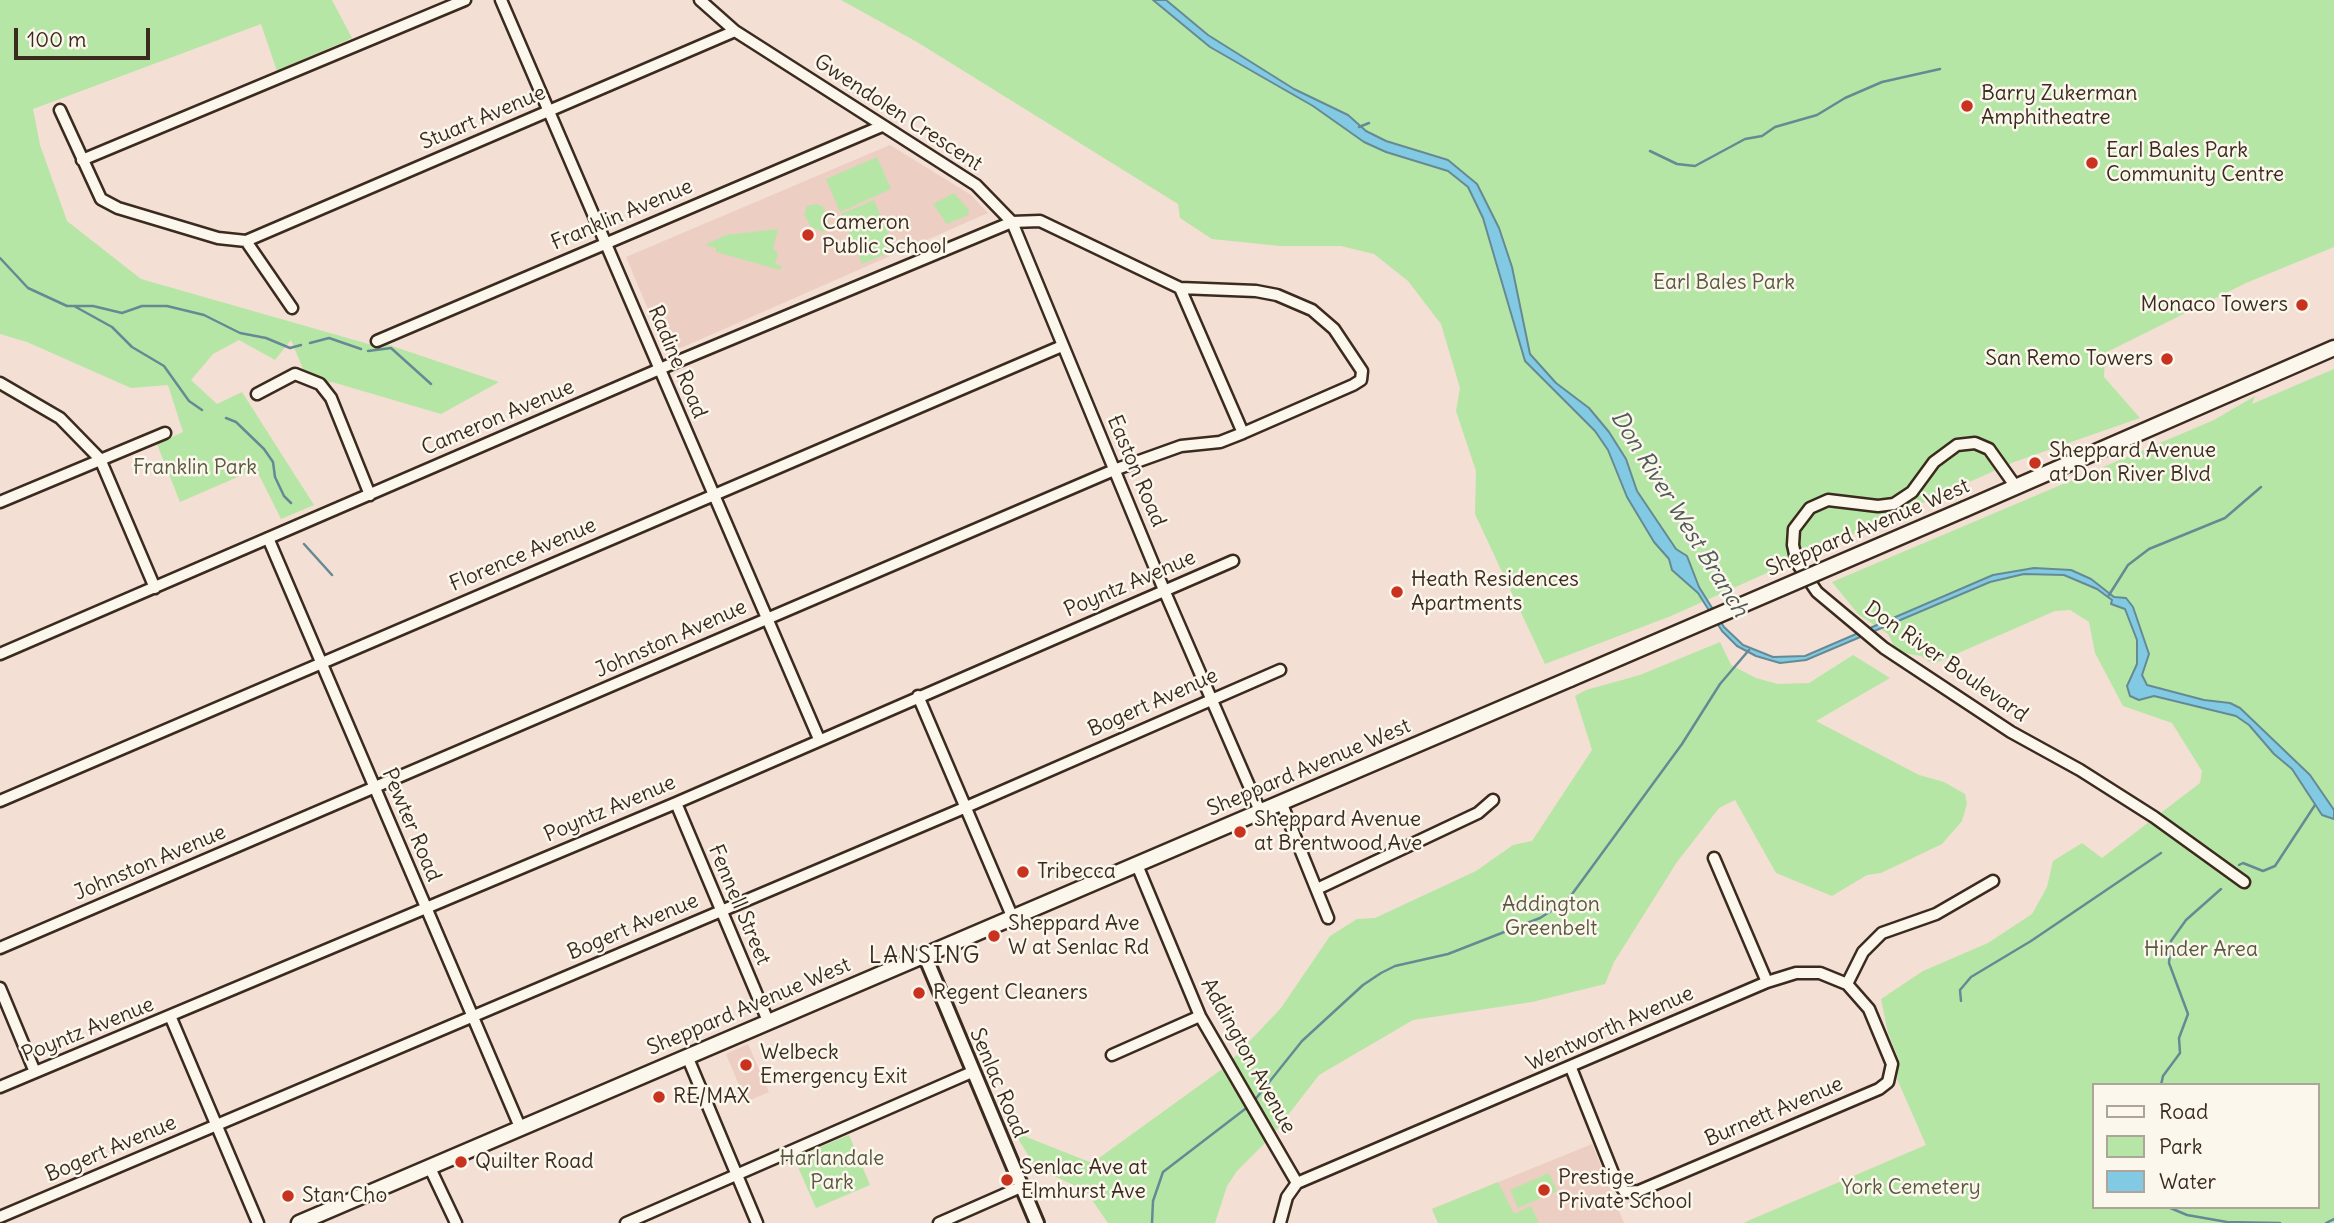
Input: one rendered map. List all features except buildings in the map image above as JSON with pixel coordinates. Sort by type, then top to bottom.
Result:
[{"type":"main road","name":"Sheppard Avenue West","points":[[299,1223],[1570,679],[2334,348]]},
{"type":"street","points":[[82,160],[465,0]]},
{"type":"street","name":"Radine Road","points":[[501,0],[818,740]]},
{"type":"street","name":"Gwendolen Crescent","points":[[700,0],[735,31],[976,185],[1012,222]]},
{"type":"street","name":"Stuart Avenue","points":[[246,241],[735,31]]},
{"type":"street","points":[[61,110],[101,199],[118,208],[218,238],[246,241],[292,308]]},
{"type":"street","name":"Franklin Avenue","points":[[377,341],[882,127]]},
{"type":"street","points":[[1012,222],[1040,221],[1180,288],[1243,433]]},
{"type":"street","name":"Easton Road","points":[[1012,222],[1164,590],[1213,697],[1260,811]]},
{"type":"street","name":"Cameron Avenue","points":[[0,654],[660,369],[1012,222]]},
{"type":"street","name":"Johnston Avenue","points":[[0,948],[1114,470],[1181,446],[1220,442],[1361,380],[1362,371],[1334,329],[1312,310],[1277,295],[1256,291],[1180,288]]},
{"type":"street","name":"Florence Avenue","points":[[0,801],[1062,346]]},
{"type":"street","points":[[257,394],[295,374],[320,384],[331,398],[370,495]]},
{"type":"street","points":[[0,383],[60,418],[100,459],[155,587]]},
{"type":"street","points":[[0,502],[165,433]]},
{"type":"street","name":"Don River Boulevard","points":[[2016,487],[1990,449],[1975,443],[1957,445],[1934,461],[1912,492],[1894,504],[1878,506],[1828,500],[1810,508],[1794,529],[1793,545],[1797,563],[1817,592],[1881,645],[2000,725],[2080,770],[2154,817],[2244,882]]},
{"type":"street","name":"Pewter Road","points":[[268,538],[520,1127]]},
{"type":"street","name":"Poyntz Avenue","points":[[0,1087],[171,1018],[425,906],[676,803],[1233,561]]},
{"type":"street","name":"Bogert Avenue","points":[[0,1217],[966,807],[1280,670]]},
{"type":"street","points":[[918,696],[1012,916]]},
{"type":"street","points":[[1317,889],[1478,813],[1493,800]]},
{"type":"street","points":[[1281,802],[1328,918]]},
{"type":"street","name":"Fennell Street","points":[[676,803],[768,1021]]},
{"type":"street","points":[[1714,858],[1767,982]]},
{"type":"street","name":"Addington Avenue","points":[[1137,865],[1199,1016],[1297,1183]]},
{"type":"street","points":[[1847,984],[1863,952],[1882,933],[1936,914],[1993,881]]},
{"type":"street","name":"Senlac Road","points":[[925,956],[1037,1223]]},
{"type":"street","name":"Wentworth Avenue","points":[[1297,1183],[1767,982],[1796,973],[1820,974],[1847,984]]},
{"type":"street","name":"Burnett Avenue","points":[[1571,1068],[1615,1178],[1625,1192],[1639,1191],[1879,1089],[1888,1082],[1892,1064],[1869,1009],[1847,984]]},
{"type":"street","points":[[0,988],[35,1072]]},
{"type":"street","points":[[1112,1055],[1199,1016]]},
{"type":"street","points":[[171,1018],[258,1223]]},
{"type":"street","points":[[687,1056],[757,1223]]},
{"type":"street","points":[[626,1223],[972,1072]]},
{"type":"street","points":[[429,1166],[456,1223]]},
{"type":"street","points":[[1280,1223],[1287,1197],[1297,1183]]},
{"type":"street","points":[[939,1223],[1021,1187]]},
{"type":"shaded area","name":"Cameron Public School","points":[[890,145],[971,195],[988,213],[667,354],[626,257]]},
{"type":"shaded area","points":[[748,1044],[769,1092],[746,1102],[726,1054]]},
{"type":"shaded area","name":"Prestige Private School","points":[[1592,1144],[1624,1223],[1438,1223],[1432,1209]]},
{"type":"green space","name":"Franklin Park","points":[[0,0],[332,0],[352,38],[277,71],[261,24],[33,109],[40,145],[67,221],[141,279],[372,345],[377,341],[499,382],[441,414],[332,382],[327,383],[303,369],[291,340],[275,360],[239,340],[213,354],[191,380],[217,404],[242,392],[314,505],[281,519],[256,469],[180,502],[157,444],[183,432],[168,385],[131,388],[27,342],[0,334]]},
{"type":"green space","name":"Earl Bales Park","points":[[841,0],[2334,0],[2334,247],[2246,283],[2105,353],[2104,377],[2140,418],[2014,462],[1671,616],[1545,664],[1475,514],[1476,471],[1456,411],[1460,388],[1441,324],[1408,281],[1374,254],[1341,246],[1280,246],[1212,239],[1180,218],[1178,204],[917,42]]},
{"type":"green space","points":[[877,157],[891,189],[840,212],[826,179]]},
{"type":"green space","points":[[954,193],[969,210],[968,215],[947,224],[933,204]]},
{"type":"green space","points":[[874,200],[895,250],[862,264],[841,214]]},
{"type":"green space","points":[[817,204],[823,207],[829,221],[823,232],[811,227],[804,214],[807,206]]},
{"type":"green space","points":[[778,229],[773,249],[778,253],[775,264],[782,266],[780,270],[716,252],[716,248],[705,245],[726,235]]},
{"type":"green space","name":"Hinder Area","points":[[2334,369],[2334,1223],[1743,1223],[1926,1145],[1897,1079],[1899,1060],[1888,1033],[1881,999],[1923,971],[1988,943],[2032,914],[2047,887],[2053,861],[2082,843],[2102,858],[2200,783],[2202,771],[2172,723],[2123,706],[2095,653],[2089,622],[2070,610],[2055,611],[1933,664],[1921,656],[1897,652],[1888,634],[1859,615],[1832,582],[2214,420],[2255,396],[2252,404]]},
{"type":"green space","name":"Addington Greenbelt","points":[[1720,642],[1731,665],[1756,678],[1778,684],[1809,683],[1853,655],[1890,678],[1816,721],[1919,775],[1944,782],[1965,794],[1967,804],[1962,821],[1942,844],[1881,873],[1867,875],[1832,896],[1776,873],[1735,800],[1719,808],[1677,862],[1614,962],[1605,984],[1532,1002],[1413,1020],[1319,1075],[1271,1137],[1237,1171],[1227,1186],[1215,1223],[1108,1223],[1085,1190],[1036,1168],[1014,1132],[1092,1163],[1225,1067],[1281,1008],[1330,936],[1357,919],[1375,918],[1476,871],[1513,845],[1532,841],[1592,750],[1575,696],[1586,690],[1640,675]]},
{"type":"green space","name":"Harlandale Park","points":[[849,1135],[870,1185],[816,1208],[794,1158]]},
{"type":"green space","points":[[1549,1173],[1557,1191],[1518,1208],[1510,1190]]},
{"type":"green space","points":[[1498,1182],[1514,1214],[1531,1206],[1539,1223],[1438,1223],[1432,1209]]},
{"type":"water","points":[[1153,0],[1166,0],[1208,35],[1294,89],[1348,115],[1366,131],[1386,141],[1448,160],[1477,184],[1499,228],[1512,267],[1530,354],[1556,383],[1589,408],[1609,432],[1626,459],[1637,491],[1676,549],[1687,556],[1699,587],[1724,627],[1743,645],[1773,657],[1805,656],[1993,575],[2034,568],[2071,570],[2091,579],[2114,597],[2126,598],[2133,607],[2149,654],[2142,675],[2147,685],[2204,700],[2230,703],[2240,708],[2310,775],[2334,810],[2334,819],[2322,815],[2292,769],[2274,754],[2249,725],[2236,716],[2154,696],[2139,700],[2130,696],[2127,686],[2137,664],[2137,640],[2125,609],[2111,604],[2112,600],[2097,589],[2064,575],[2024,574],[1990,582],[1806,660],[1780,663],[1756,656],[1737,646],[1722,631],[1698,593],[1672,570],[1669,559],[1654,542],[1627,497],[1608,450],[1595,431],[1525,361],[1483,218],[1468,187],[1448,171],[1386,152],[1364,142],[1313,106],[1210,47]]},
{"type":"waterway","points":[[1650,151],[1677,164],[1695,166],[1745,139],[1762,136],[1775,127],[1817,115],[1845,98],[1882,82],[1940,69]]},
{"type":"waterway","points":[[1359,127],[1369,123]]},
{"type":"waterway","points":[[0,258],[28,288],[67,306],[93,306],[122,313],[142,306],[167,306],[204,315],[240,333],[266,338],[290,348],[301,345]]},
{"type":"waterway","points":[[74,306],[112,327],[132,347],[164,366],[189,401],[202,410]]},
{"type":"waterway","points":[[310,343],[329,338],[361,349]]},
{"type":"waterway","points":[[368,351],[391,348],[431,384]]},
{"type":"waterway","points":[[226,418],[236,422],[264,449],[273,462],[275,477],[284,496],[291,503]]},
{"type":"waterway","points":[[2109,595],[2128,565],[2149,549],[2225,518],[2261,487]]},
{"type":"waterway","points":[[304,544],[332,575]]},
{"type":"waterway","points":[[1254,1101],[1302,1041],[1363,985],[1381,973],[1395,966],[1448,954],[1540,918],[1567,901],[1682,744],[1720,684],[1749,650]]},
{"type":"waterway","points":[[2239,865],[2243,863],[2263,871],[2275,866],[2315,805]]},
{"type":"waterway","points":[[1961,1001],[1960,990],[1971,977],[2031,941],[2161,853]]},
{"type":"waterway","points":[[2161,1083],[2163,1076],[2180,1053],[2179,1038],[2188,1014],[2169,963],[2171,941],[2186,920],[2221,889]]},
{"type":"waterway","points":[[1152,1223],[1153,1201],[1163,1172],[1249,1106]]},
{"type":"waterway","points":[[2173,1209],[2187,1215],[2227,1222],[2280,1223]]},
{"type":"waterway","points":[[2326,1223],[2334,1219]]},
{"type":"place","name":"Barry Zukerman Amphitheatre","points":[[1967,106]]},
{"type":"place","name":"Earl Bales Park Community Centre","points":[[2092,163]]},
{"type":"place","name":"Cameron Public School","points":[[808,235]]},
{"type":"place","name":"Monaco Towers","points":[[2302,305]]},
{"type":"place","name":"San Remo Towers","points":[[2167,359]]},
{"type":"place","name":"Sheppard Avenue at Don River Blvd","points":[[2035,463]]},
{"type":"place","name":"Heath Residences Apartments","points":[[1397,592]]},
{"type":"place","name":"Sheppard Avenue at Brentwood Ave","points":[[1240,832]]},
{"type":"place","name":"Tribecca","points":[[1023,872]]},
{"type":"place","name":"Sheppard Ave W at Senlac Rd","points":[[994,936]]},
{"type":"place","name":"Regent Cleaners","points":[[919,993]]},
{"type":"place","name":"Welbeck Emergency Exit","points":[[746,1065]]},
{"type":"place","name":"RE/MAX","points":[[659,1097]]},
{"type":"place","name":"Quilter Road","points":[[461,1162]]},
{"type":"place","name":"Senlac Ave at Elmhurst Ave","points":[[1007,1180]]},
{"type":"place","name":"Prestige Private School","points":[[1544,1190]]},
{"type":"place","name":"Stan Cho","points":[[288,1196]]},
{"type":"district","name":"LANSING","points":[[925,956]]},
{"type":"water label","name":"Don River West Branch","points":[[1679,514]]},
{"type":"park label","name":"York Cemetery","points":[[1911,1188]]}]
